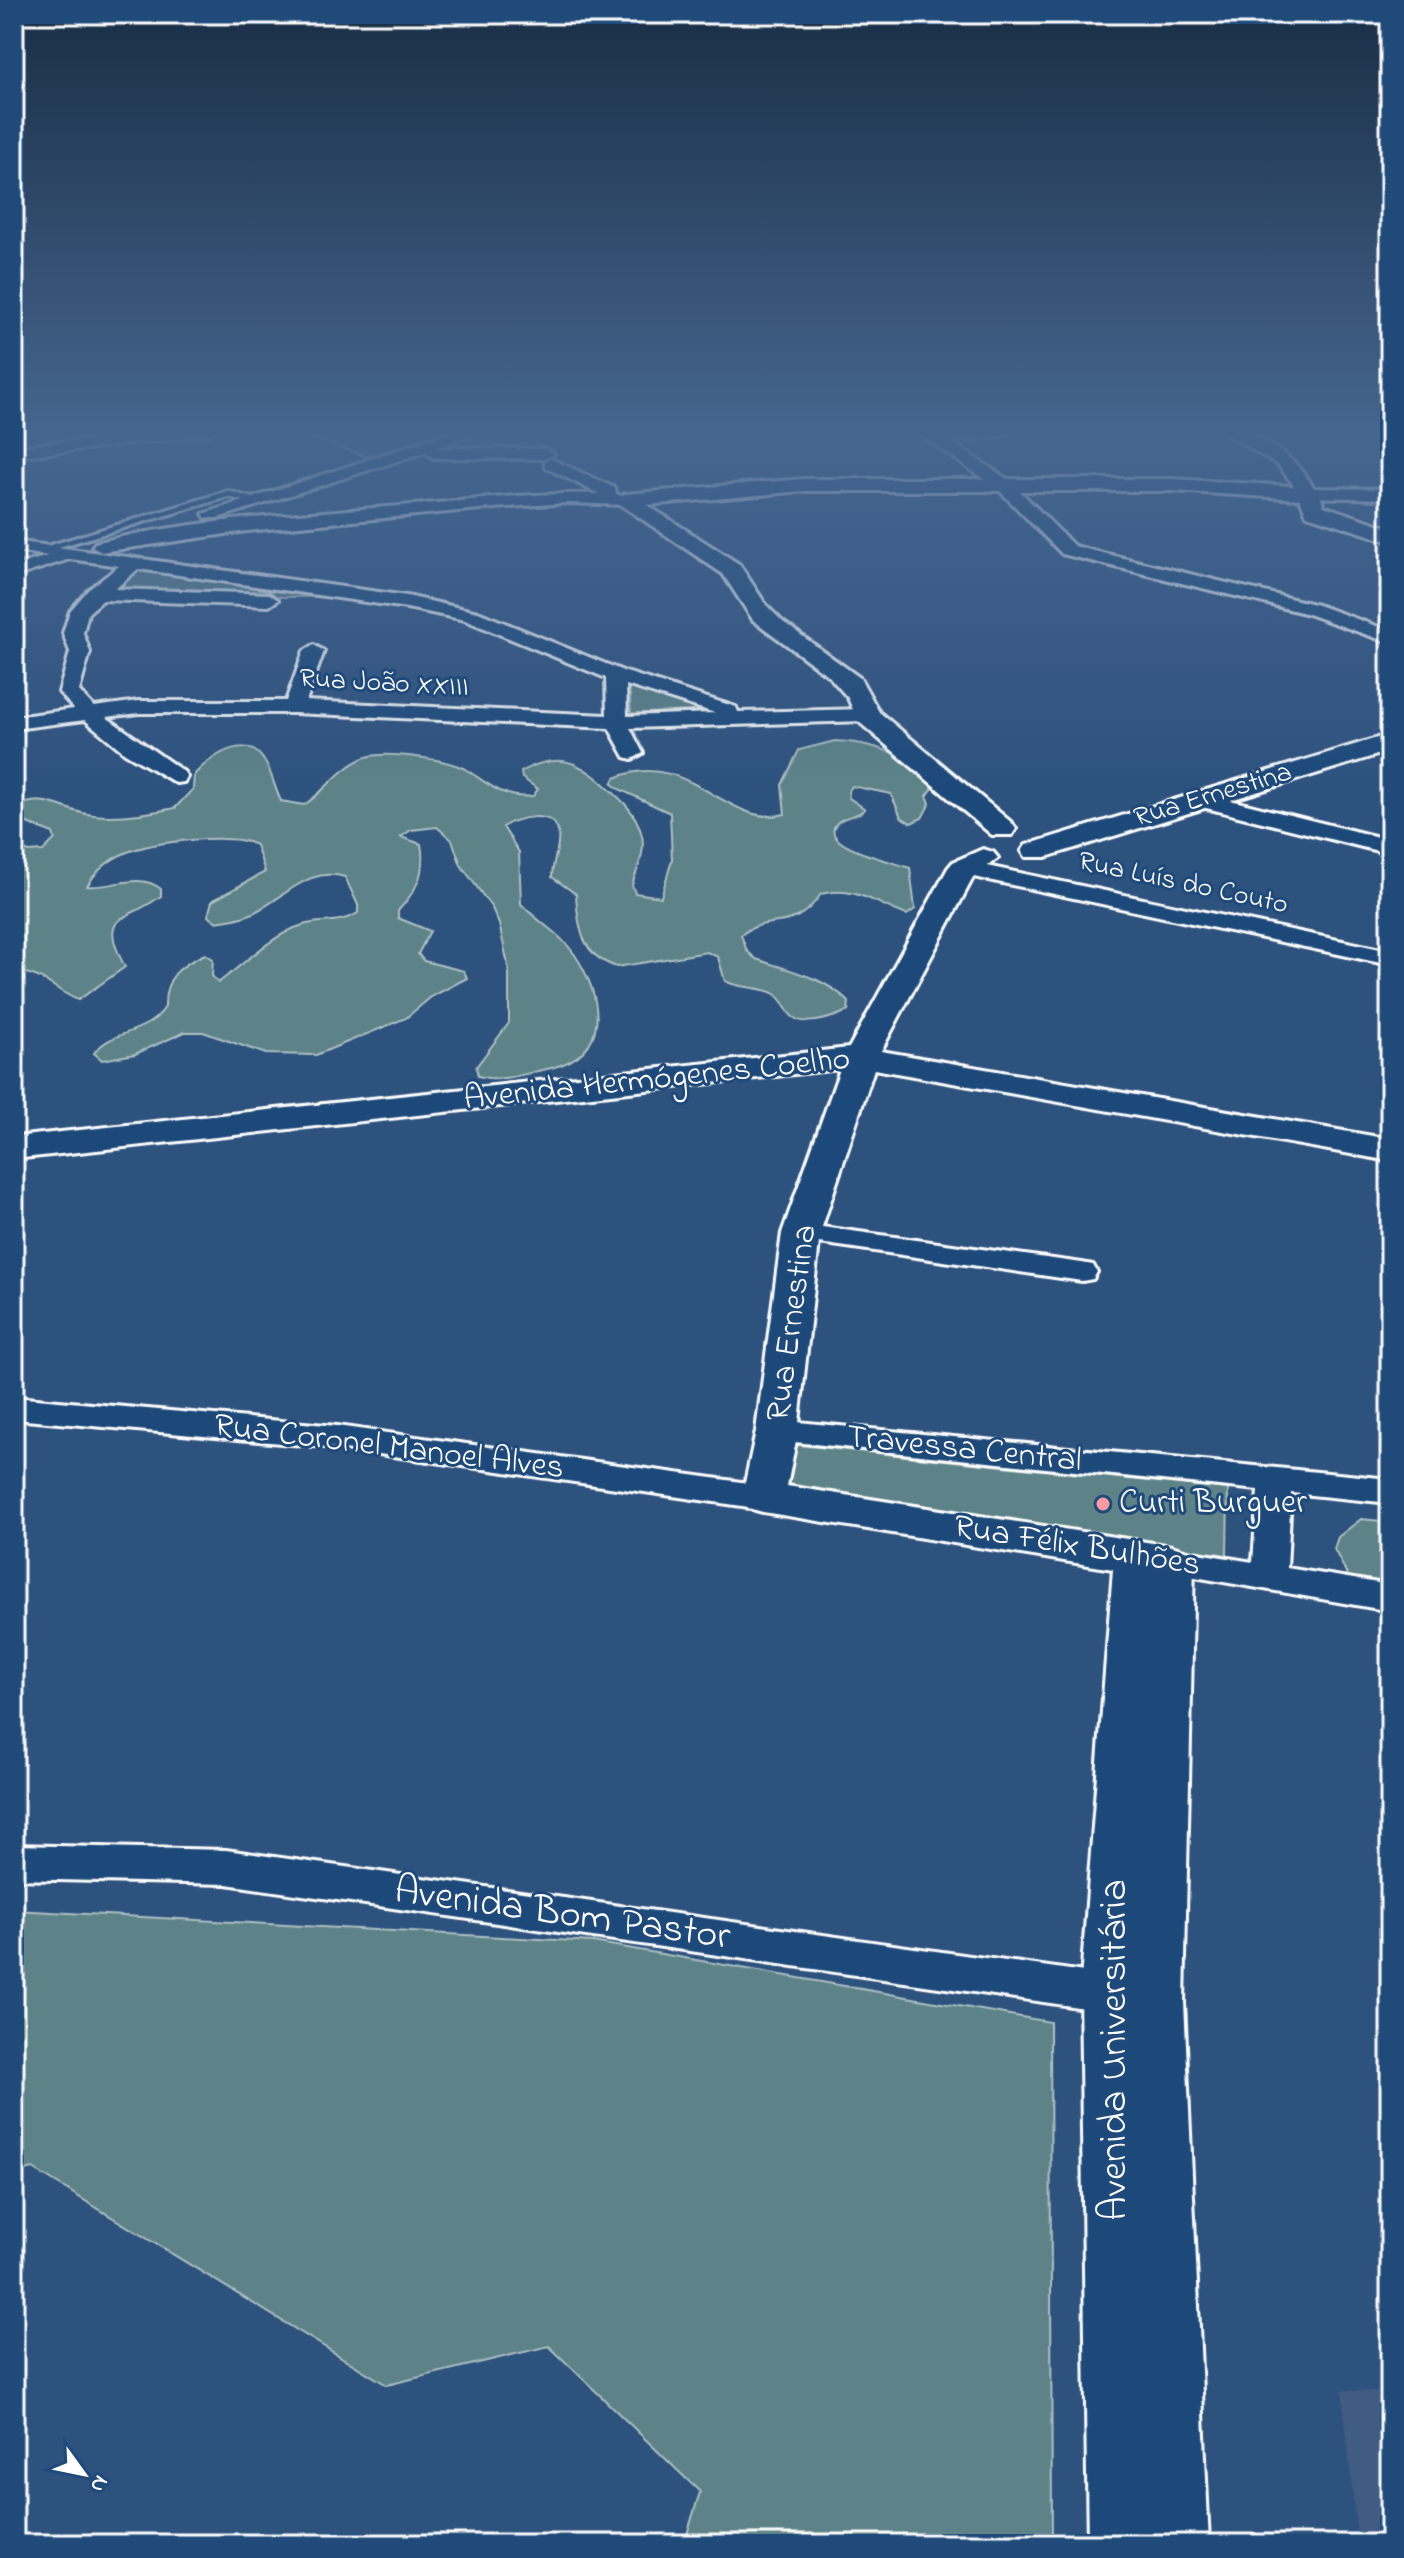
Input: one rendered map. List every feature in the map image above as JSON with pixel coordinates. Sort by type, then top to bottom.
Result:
[{"type":"street","points":[[35,549],[376,599],[471,616],[616,675],[752,718]]},
{"type":"street","points":[[14,572],[93,549]]},
{"type":"street","points":[[701,549],[731,569],[745,583],[759,614],[851,681],[864,697],[867,715],[1002,829]]},
{"type":"street","points":[[1067,549],[1311,609],[1390,637]]},
{"type":"street","points":[[133,564],[79,611],[73,633],[80,652],[69,692],[87,714],[125,746],[176,777]]},
{"type":"street","points":[[95,594],[194,600],[376,599]]},
{"type":"street","points":[[294,707],[314,651]]},
{"type":"street","points":[[616,675],[617,722],[632,753]]},
{"type":"street","name":"Rua João XXIII","points":[[14,723],[139,707],[294,707],[617,722],[867,715]]},
{"type":"street","name":"Rua Ernestina","points":[[763,1497],[777,1431],[801,1233],[861,1057],[973,863],[1026,859],[1036,851],[1390,742]]},
{"type":"street","points":[[1202,800],[1390,847]]},
{"type":"street","points":[[973,863],[965,846],[968,837],[982,830],[1002,829],[1022,833],[1034,841],[1036,851]]},
{"type":"street","name":"Rua Luís do Couto","points":[[973,863],[1390,958]]},
{"type":"street","name":"Avenida Hermógenes Coelho","points":[[14,1148],[861,1057],[1390,1150]]},
{"type":"street","points":[[801,1233],[1082,1272]]},
{"type":"street","name":"Rua Coronel Manoel Alves","points":[[14,1408],[337,1437],[763,1497]]},
{"type":"street","name":"Travessa Central","points":[[777,1431],[1390,1491]]},
{"type":"street","points":[[1269,1578],[1275,1480]]},
{"type":"street","name":"Rua Félix Bulhões","points":[[763,1497],[1390,1598]]},
{"type":"street","name":"Avenida Universitária","points":[[1120,2544],[1132,1998],[1154,1560]]},
{"type":"street","name":"Avenida Bom Pastor","points":[[14,1862],[226,1867],[1132,1998]]},
{"type":"street","name":"Avenida Universitária","points":[[1132,1998],[1177,2544]]},
{"type":"shaded area","points":[[1342,2390],[1390,2393],[1390,2544],[1358,2544]]},
{"type":"green space","points":[[134,570],[357,597],[204,597],[102,592]]},
{"type":"green space","points":[[629,682],[712,710],[631,714]]},
{"type":"green space","points":[[835,741],[890,752],[916,764],[939,780],[927,796],[930,803],[922,818],[911,823],[901,817],[891,794],[852,786],[848,792],[849,798],[865,809],[840,820],[833,832],[838,839],[862,853],[910,868],[915,909],[907,915],[866,897],[833,892],[821,894],[800,915],[752,928],[741,935],[747,951],[756,959],[817,980],[849,1002],[848,1011],[825,1019],[801,1021],[789,1013],[773,993],[725,981],[718,957],[707,952],[617,967],[596,956],[580,929],[576,894],[552,877],[558,842],[555,825],[550,820],[534,817],[516,820],[503,827],[519,852],[521,904],[575,955],[585,971],[596,1005],[593,1037],[584,1050],[571,1061],[551,1068],[505,1078],[478,1076],[476,1067],[509,1023],[509,969],[499,924],[492,908],[461,865],[452,840],[437,827],[411,830],[401,837],[421,844],[422,864],[410,896],[398,911],[398,918],[430,931],[418,954],[424,961],[464,971],[467,978],[431,997],[406,1018],[316,1055],[266,1054],[203,1032],[185,1032],[135,1054],[102,1060],[94,1053],[110,1040],[140,1028],[158,1016],[165,1007],[167,988],[175,974],[205,954],[213,959],[212,976],[218,983],[292,929],[310,923],[344,919],[358,913],[358,905],[345,877],[331,875],[305,881],[248,915],[217,922],[208,916],[212,901],[265,872],[256,845],[244,841],[211,839],[153,845],[125,853],[103,866],[87,886],[144,881],[161,889],[161,896],[126,916],[114,927],[113,936],[125,967],[78,1000],[40,978],[14,972],[14,846],[29,852],[43,851],[55,839],[53,833],[14,818],[14,809],[25,804],[44,802],[103,816],[175,808],[193,789],[194,775],[202,767],[221,754],[241,747],[260,755],[281,801],[304,805],[345,769],[370,756],[413,756],[456,765],[504,793],[522,797],[533,796],[538,789],[522,778],[521,772],[546,762],[568,762],[588,771],[632,813],[641,832],[643,846],[632,885],[635,893],[661,897],[672,860],[670,813],[619,789],[612,784],[615,778],[641,771],[664,773],[686,780],[745,811],[764,816],[785,814],[782,785],[799,750]]},
{"type":"green space","points":[[788,1444],[1228,1489],[1227,1555],[779,1487]]},
{"type":"green space","points":[[1361,1519],[1390,1522],[1390,1587],[1350,1580],[1334,1549],[1338,1537]]},
{"type":"green space","points":[[14,1910],[593,1942],[1050,2022],[1052,2544],[684,2544],[700,2492],[549,2346],[387,2385],[33,2169],[14,2174]]},
{"type":"place","name":"Curti Burguer","points":[[1103,1504]]}]
